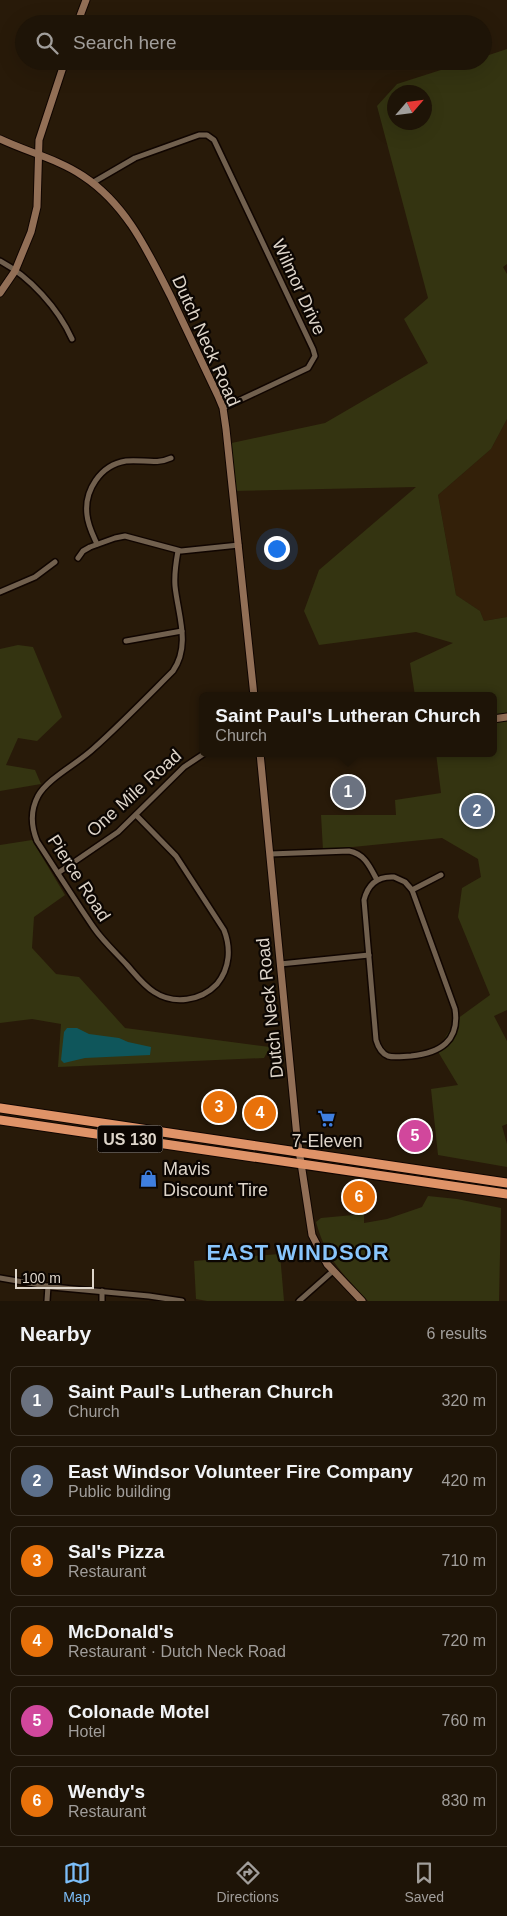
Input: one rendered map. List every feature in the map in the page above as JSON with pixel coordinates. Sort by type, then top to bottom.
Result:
[{"type":"highway","name":"US 130","points":[[0,1108],[507,1183]]},
{"type":"highway","name":"US 130","points":[[0,1120],[507,1194]]},
{"type":"street","points":[[80,15],[86,0]]},
{"type":"street","points":[[0,292],[15,271],[27,245],[34,221],[38,191],[37,155],[39,140],[62,70]]},
{"type":"street","name":"Wilmor Drive","points":[[92,183],[135,158],[199,135],[207,135],[214,140],[315,352],[314,361],[308,368],[223,408]]},
{"type":"street","name":"Dutch Neck Road","points":[[0,139],[62,164],[92,183],[122,211],[139,237],[176,308],[223,408],[254,692]]},
{"type":"street","points":[[0,262],[15,271],[36,289],[51,306],[72,339]]},
{"type":"street","points":[[97,544],[89,527],[87,510],[89,494],[98,477],[111,466],[120,462],[138,460],[158,462],[171,458]]},
{"type":"street","points":[[78,558],[83,551],[97,544],[125,536],[178,550],[196,551],[239,545]]},
{"type":"street","name":"Pierce Road","points":[[136,815],[176,856],[224,930],[229,951],[227,966],[220,979],[209,991],[195,998],[186,1000],[169,998],[154,992],[104,940],[34,834],[32,818],[33,809],[39,794],[49,783],[93,750],[173,671],[182,653],[182,631],[175,585],[178,550]]},
{"type":"street","points":[[0,592],[35,577],[55,562]]},
{"type":"street","points":[[126,641],[182,631]]},
{"type":"street","name":"One Mile Road","points":[[58,873],[109,840],[184,767],[200,757]]},
{"type":"street","name":"Dutch Neck Road","points":[[260,757],[300,1152],[312,1235],[322,1257],[362,1301]]},
{"type":"street","points":[[270,854],[354,852],[366,860],[377,880]]},
{"type":"street","points":[[412,890],[441,874]]},
{"type":"street","points":[[394,877],[405,882],[412,890],[456,1009],[456,1024],[450,1038],[441,1048],[425,1054],[393,1057],[388,1056],[381,1050],[376,1040],[364,900],[369,887],[377,880],[383,878],[394,877]]},
{"type":"street","points":[[280,964],[368,955]]},
{"type":"street","points":[[33,1124],[35,1113]]},
{"type":"street","points":[[299,1301],[333,1271]]},
{"type":"street","points":[[0,1278],[48,1286],[182,1301]]},
{"type":"street","points":[[47,1301],[48,1286]]},
{"type":"street","points":[[102,1291],[102,1301]]},
{"type":"shaded area","points":[[507,49],[507,264],[503,267],[507,274],[507,419],[491,449],[438,495],[456,595],[480,611],[484,621],[507,617],[507,1010],[494,1016],[507,1041],[507,1124],[502,1126],[507,1144],[507,1167],[438,1155],[431,1089],[458,1085],[437,1050],[457,1019],[490,995],[458,917],[462,888],[481,877],[478,859],[442,838],[323,850],[321,815],[396,815],[395,800],[441,793],[436,757],[497,757],[497,692],[414,692],[410,663],[453,643],[416,632],[319,645],[304,611],[319,570],[416,487],[232,491],[227,444],[325,423],[428,363],[404,319],[428,298],[377,106],[387,95],[387,130],[432,130],[432,85],[396,85],[441,70],[492,70],[492,54]]},
{"type":"shaded area","points":[[507,419],[507,617],[484,621],[480,611],[456,595],[438,495],[491,449]]},
{"type":"shaded area","points":[[18,645],[33,647],[62,717],[37,741],[18,738],[6,765],[35,770],[41,784],[0,791],[0,649]]},
{"type":"shaded area","points":[[32,840],[65,895],[34,917],[32,948],[56,974],[79,977],[125,1028],[270,1047],[264,1058],[58,1067],[61,1024],[32,1019],[0,1023],[0,845]]},
{"type":"shaded area","points":[[428,1196],[457,1199],[501,1208],[499,1301],[368,1301],[343,1274],[330,1256],[316,1222],[321,1218],[364,1214],[364,1223],[387,1219],[422,1207]]},
{"type":"shaded area","points":[[280,1254],[284,1301],[207,1301],[196,1299],[194,1261]]},
{"type":"water","points":[[67,1028],[77,1028],[89,1034],[119,1038],[151,1047],[150,1055],[85,1058],[64,1063],[61,1060],[64,1032]]},
{"type":"place","name":"Saint Paul's Lutheran Church","points":[[348,792]]},
{"type":"place","name":"East Windsor Volunteer Fire Company","points":[[477,811]]},
{"type":"place","name":"Sal's Pizza","points":[[219,1107]]},
{"type":"place","name":"McDonald's","points":[[260,1113]]},
{"type":"place","name":"7-Eleven","points":[[327,1118]]},
{"type":"place","name":"Colonade Motel","points":[[415,1136]]},
{"type":"place","name":"Mavis Discount Tire","points":[[149,1179]]},
{"type":"place","name":"Wendy's","points":[[359,1197]]},
{"type":"district","name":"EAST WINDSOR","points":[[298,1252]]}]
